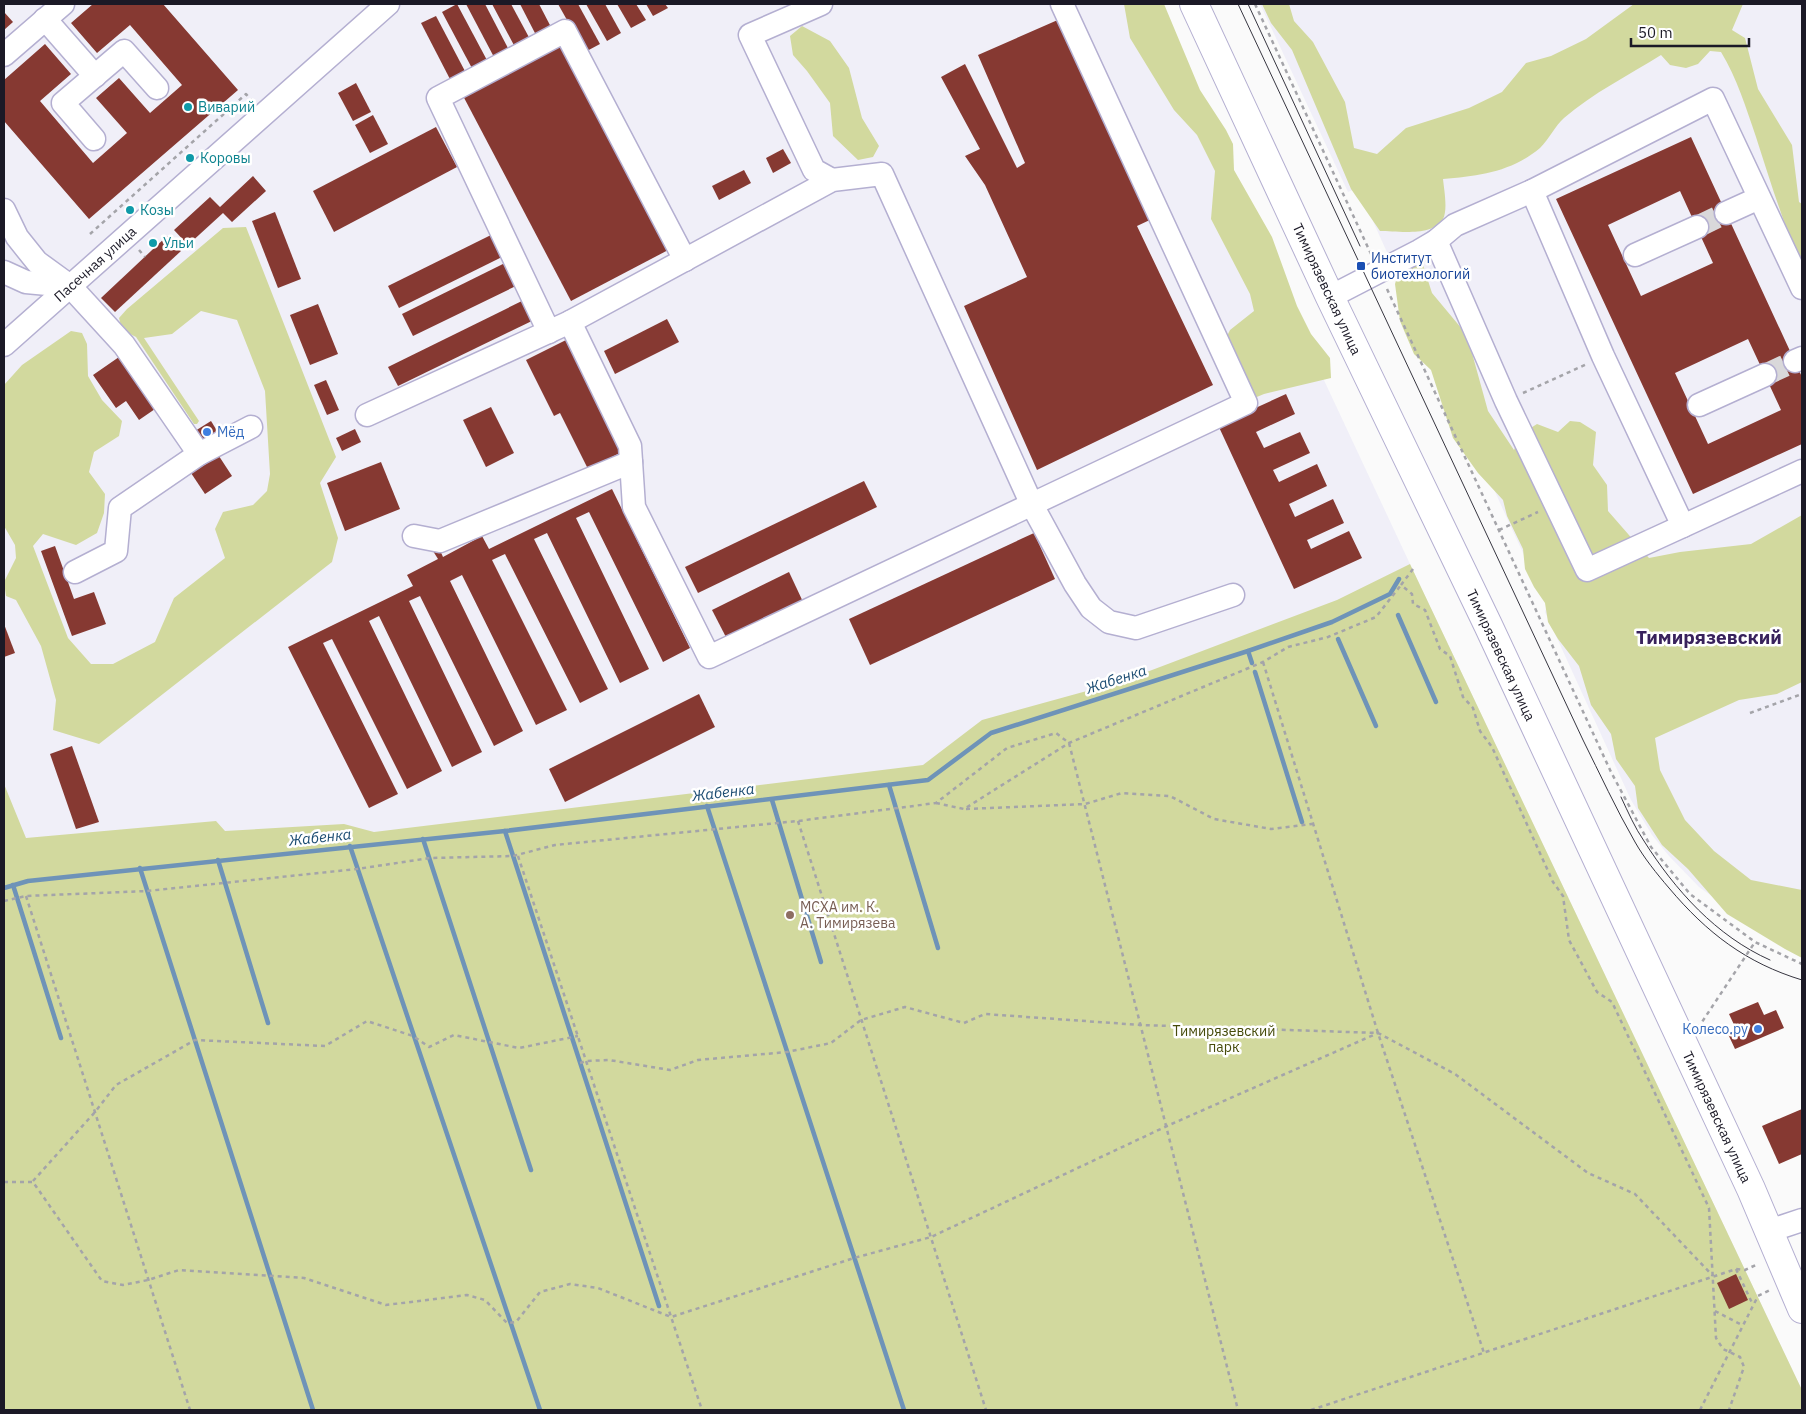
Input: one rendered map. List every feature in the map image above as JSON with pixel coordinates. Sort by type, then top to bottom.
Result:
[{"type":"main road","name":"Тимирязевская улица","points":[[1194,4],[1330,297],[1488,625],[1769,1231],[1802,1309]]},
{"type":"street","points":[[4,55],[64,4]]},
{"type":"street","name":"Пасечная улица","points":[[4,345],[388,4]]},
{"type":"street","points":[[821,4],[750,35],[814,170],[832,180]]},
{"type":"street","points":[[570,322],[630,446],[634,507],[709,657],[1246,403],[1062,4]]},
{"type":"street","points":[[45,19],[95,76]]},
{"type":"street","points":[[549,332],[438,98],[566,31],[684,260]]},
{"type":"street","points":[[94,139],[63,104],[124,51],[157,88]]},
{"type":"street","points":[[1330,297],[1420,252],[1455,225],[1532,191],[1713,99],[1802,288]]},
{"type":"street","points":[[367,415],[570,322],[832,180],[882,174],[1032,505],[1075,584],[1091,608],[1109,622],[1136,628],[1233,595]]},
{"type":"street","points":[[1532,191],[1603,356],[1683,526]]},
{"type":"street","points":[[1726,213],[1759,198]]},
{"type":"street","points":[[4,210],[17,237],[37,262],[70,286],[124,345],[199,454]]},
{"type":"street","points":[[1635,255],[1697,227]]},
{"type":"street","points":[[1436,241],[1506,401],[1587,570],[1802,471]]},
{"type":"street","points":[[4,272],[26,282],[70,286]]},
{"type":"street","points":[[1699,405],[1765,375]]},
{"type":"street","points":[[75,572],[116,551],[120,508],[199,454],[251,427]]},
{"type":"street","points":[[414,536],[440,541],[631,462]]},
{"type":"street","points":[[1769,1231],[1802,1220]]},
{"type":"path","points":[[1255,4],[1611,772],[1651,847],[1690,894],[1755,942],[1802,964]]},
{"type":"path","points":[[90,234],[246,94],[264,114]]},
{"type":"path","points":[[1506,401],[1603,356]]},
{"type":"path","points":[[1498,530],[1556,504]]},
{"type":"path","points":[[964,809],[1070,743],[1263,662],[1288,647],[1328,637],[1376,617],[1413,569]]},
{"type":"path","points":[[1401,585],[1412,594],[1413,604],[1425,610],[1440,649],[1450,656],[1463,697],[1473,708],[1480,731],[1492,747],[1553,882],[1563,896],[1569,940],[1597,992],[1612,1002],[1709,1208],[1716,1338],[1722,1348],[1740,1357],[1744,1366],[1729,1410]]},
{"type":"path","points":[[1263,662],[1378,1033],[1484,1353]]},
{"type":"path","points":[[1750,713],[1802,694]]},
{"type":"path","points":[[936,803],[1007,748],[1056,733],[1070,743],[1238,1410]]},
{"type":"path","points":[[4,901],[26,896],[147,891],[430,858],[518,856],[555,845],[798,821],[936,803],[964,809],[1085,804],[1122,793],[1170,796],[1214,818],[1271,829],[1313,824]]},
{"type":"path","points":[[798,821],[986,1410]]},
{"type":"path","points":[[518,856],[702,1410]]},
{"type":"path","points":[[26,896],[190,1410]]},
{"type":"path","points":[[1685,1049],[1755,942]]},
{"type":"path","points":[[580,1064],[586,1061],[609,1060],[670,1070],[698,1060],[787,1052],[831,1043],[862,1020],[905,1007],[964,1023],[985,1014],[1141,1025],[1378,1033],[1455,1074],[1588,1174],[1635,1194],[1713,1276]]},
{"type":"path","points":[[4,1182],[33,1182],[95,1112],[116,1085],[195,1040],[325,1046],[367,1021],[414,1036],[429,1047],[454,1035],[519,1048],[578,1036]]},
{"type":"path","points":[[33,1182],[102,1280],[123,1285],[148,1280],[179,1270],[304,1278],[386,1305],[468,1295],[486,1300],[507,1323],[511,1324],[516,1322],[540,1292],[570,1284],[598,1288],[671,1316],[854,1258],[930,1237],[1167,1126],[1378,1033]]},
{"type":"path","points":[[1311,1410],[1736,1268],[1745,1270],[1758,1264]]},
{"type":"path","points":[[1736,1268],[1753,1305]]},
{"type":"path","points":[[1700,1410],[1758,1296],[1770,1290]]},
{"type":"path","points":[[1715,1311],[1743,1326]]},
{"type":"shaded area","name":"МСХА им. К. А. Тимирязева","points":[[4,4],[1148,4],[1410,564],[1802,1390],[1802,1410],[4,1410]]},
{"type":"shaded area","points":[[1260,4],[1802,4],[1802,950],[1728,908],[1699,887],[1652,835],[1631,800],[1545,612],[1547,604],[1358,188],[1348,192]]},
{"type":"green space","points":[[1124,4],[1164,4],[1200,90],[1233,144],[1234,170],[1272,237],[1297,306],[1311,334],[1330,358],[1331,378],[1264,394],[1252,399],[1229,390],[1214,362],[1230,330],[1254,311],[1250,294],[1211,219],[1215,171],[1197,135],[1174,110],[1130,38]]},
{"type":"green space","points":[[1262,4],[1289,4],[1294,21],[1313,42],[1345,102],[1354,148],[1377,154],[1406,128],[1469,108],[1502,92],[1526,63],[1551,56],[1586,39],[1634,4],[1743,4],[1732,30],[1745,38],[1758,89],[1792,145],[1799,202],[1802,204],[1802,268],[1783,219],[1741,93],[1721,52],[1710,51],[1698,64],[1686,68],[1670,65],[1661,55],[1599,92],[1575,109],[1561,121],[1540,148],[1518,163],[1482,174],[1443,179],[1445,210],[1443,219],[1438,225],[1423,231],[1414,232],[1380,231],[1351,189],[1292,50],[1271,23]]},
{"type":"green space","points":[[802,26],[830,41],[849,68],[862,118],[879,146],[873,157],[858,160],[833,136],[830,103],[793,55],[790,36]]},
{"type":"green space","points":[[246,227],[336,457],[320,483],[338,538],[332,562],[99,744],[53,730],[56,700],[41,646],[16,600],[6,596],[4,582],[16,558],[15,545],[4,526],[4,385],[22,365],[71,331],[82,333],[87,344],[88,376],[102,400],[122,421],[119,436],[94,452],[89,472],[105,494],[104,513],[97,533],[76,545],[43,534],[33,546],[68,638],[91,664],[113,664],[155,642],[174,598],[225,558],[215,529],[223,512],[253,505],[267,491],[270,474],[265,391],[237,320],[201,311],[172,334],[144,338],[199,421],[197,424],[194,424],[136,337],[122,330],[119,318],[127,309],[223,228]]},
{"type":"green space","points":[[1422,262],[1432,293],[1467,335],[1488,411],[1514,450],[1521,434],[1537,424],[1558,432],[1570,421],[1580,422],[1596,432],[1593,465],[1607,485],[1608,511],[1649,558],[1680,552],[1751,544],[1802,515],[1802,682],[1777,694],[1739,700],[1655,738],[1660,770],[1685,820],[1714,851],[1751,880],[1802,890],[1802,958],[1727,914],[1688,869],[1662,845],[1638,808],[1635,786],[1616,759],[1611,734],[1591,705],[1579,666],[1558,639],[1548,622],[1545,603],[1525,569],[1523,549],[1507,516],[1503,500],[1478,473],[1453,438],[1431,370],[1414,354],[1400,321],[1395,284],[1400,267]]},
{"type":"green space","name":"Тимирязевский парк","points":[[1410,564],[1802,1390],[1802,1410],[4,1410],[4,784],[26,838],[216,821],[225,831],[344,824],[374,832],[923,765],[982,720],[1123,681],[1337,600]]},
{"type":"building","name":"Виварий","points":[[93,4],[163,4],[238,90],[89,219],[4,121],[4,80],[45,44],[71,74],[40,101],[93,163],[127,133],[96,98],[119,78],[150,113],[182,85],[130,25],[97,53],[71,23]]},
{"type":"building","points":[[457,4],[489,64],[474,72],[442,12]]},
{"type":"building","points":[[466,4],[485,4],[510,52],[495,59]]},
{"type":"building","points":[[492,4],[511,4],[531,41],[516,49]]},
{"type":"building","points":[[520,4],[539,4],[552,29],[537,37]]},
{"type":"building","points":[[558,4],[578,4],[600,44],[585,52]]},
{"type":"building","points":[[586,4],[605,4],[621,33],[607,41]]},
{"type":"building","points":[[617,4],[636,4],[646,20],[631,28]]},
{"type":"building","points":[[646,4],[665,4],[668,8],[653,16]]},
{"type":"building","points":[[4,12],[13,22],[4,30]]},
{"type":"building","points":[[436,16],[467,75],[452,83],[421,23]]},
{"type":"building","points":[[1060,19],[1154,218],[1137,226],[1213,385],[1037,470],[964,306],[1027,277],[985,185],[965,156],[980,149],[941,77],[965,64],[1017,168],[1025,163],[978,55]]},
{"type":"building","points":[[562,39],[672,248],[571,301],[461,92]]},
{"type":"building","points":[[356,83],[371,112],[353,121],[338,93]]},
{"type":"building","points":[[373,115],[388,144],[370,153],[355,125]]},
{"type":"building","points":[[436,127],[457,167],[334,232],[313,191]]},
{"type":"building","points":[[1691,137],[1802,377],[1802,444],[1693,494],[1556,199]],"holes":[[[1680,191],[1713,263],[1641,296],[1608,225]],[[1748,339],[1781,410],[1708,444],[1675,373]]]},
{"type":"building","points":[[783,149],[791,163],[773,173],[766,158]]},
{"type":"building","points":[[744,170],[751,183],[719,200],[712,186]]},
{"type":"building","points":[[253,176],[266,191],[232,222],[223,213],[188,245],[174,230],[210,197],[220,207]]},
{"type":"building","points":[[275,212],[301,279],[278,288],[252,221]]},
{"type":"building","points":[[493,234],[504,256],[399,308],[388,286]]},
{"type":"building","points":[[167,236],[181,251],[115,312],[101,298]]},
{"type":"building","points":[[507,262],[518,285],[413,336],[402,314]]},
{"type":"building","points":[[526,299],[536,319],[398,386],[388,367]]},
{"type":"building","points":[[318,304],[338,354],[310,365],[290,315]]},
{"type":"building","points":[[667,319],[679,342],[615,374],[604,351]]},
{"type":"building","points":[[566,340],[622,452],[588,469],[560,413],[554,416],[526,360]]},
{"type":"building","points":[[119,357],[155,409],[139,420],[126,401],[116,408],[93,375]]},
{"type":"building","points":[[326,380],[339,410],[327,415],[314,385]]},
{"type":"building","points":[[1286,394],[1295,414],[1256,432],[1264,448],[1300,432],[1310,453],[1273,470],[1279,482],[1317,464],[1327,486],[1289,504],[1295,517],[1333,499],[1344,523],[1307,540],[1311,549],[1349,531],[1362,558],[1294,589],[1218,425]]},
{"type":"building","points":[[491,407],[514,453],[486,467],[463,420]]},
{"type":"building","name":"Мёд","points":[[211,421],[219,434],[203,444],[195,431]]},
{"type":"building","points":[[355,429],[361,442],[342,451],[336,438]]},
{"type":"building","points":[[215,450],[232,476],[205,494],[187,467]]},
{"type":"building","points":[[381,462],[400,509],[345,531],[327,483]]},
{"type":"building","points":[[864,481],[877,507],[698,593],[685,567]]},
{"type":"building","points":[[612,489],[690,648],[663,662],[589,512],[576,518],[649,669],[620,683],[547,533],[534,539],[608,689],[580,703],[505,554],[492,560],[567,710],[536,725],[462,575],[450,581],[523,731],[494,746],[420,596],[409,601],[482,752],[452,767],[379,616],[369,621],[442,771],[407,789],[332,639],[323,643],[398,794],[369,808],[288,647],[413,586],[407,575],[438,559],[433,551],[439,548],[443,557],[482,536],[489,549]]},
{"type":"building","points":[[1034,533],[1055,579],[870,665],[849,619]]},
{"type":"building","points":[[55,546],[74,599],[94,592],[106,624],[72,636],[41,551]]},
{"type":"building","points":[[789,572],[804,604],[728,641],[712,610]]},
{"type":"building","points":[[4,624],[15,653],[4,657]]},
{"type":"building","points":[[699,694],[715,727],[565,802],[549,769]]},
{"type":"building","points":[[72,746],[99,822],[76,829],[50,754]]},
{"type":"building","points":[[1758,1002],[1764,1015],[1776,1010],[1784,1028],[1735,1049],[1728,1034],[1737,1031],[1729,1014]]},
{"type":"building","points":[[1802,1109],[1802,1154],[1779,1164],[1762,1126]]},
{"type":"building","points":[[1736,1274],[1748,1300],[1729,1309],[1717,1283]]},
{"type":"waterway","name":"Жабенка","points":[[4,888],[28,881],[505,831],[928,780],[991,733],[1248,651],[1332,622],[1390,594],[1399,579]]},
{"type":"waterway","points":[[1398,615],[1436,702]]},
{"type":"waterway","points":[[1338,639],[1376,726]]},
{"type":"waterway","points":[[1248,651],[1252,663]]},
{"type":"waterway","points":[[1255,672],[1302,822]]},
{"type":"waterway","points":[[889,785],[938,948]]},
{"type":"waterway","points":[[772,800],[821,962]]},
{"type":"waterway","points":[[707,806],[904,1410]]},
{"type":"waterway","points":[[505,831],[659,1306]]},
{"type":"waterway","points":[[423,839],[531,1170]]},
{"type":"waterway","points":[[350,846],[540,1410]]},
{"type":"waterway","points":[[218,860],[268,1023]]},
{"type":"waterway","points":[[140,868],[313,1410]]},
{"type":"waterway","points":[[13,885],[61,1038]]},
{"type":"tunnel","points":[[1697,227],[1726,213]]},
{"type":"tunnel","points":[[1765,375],[1795,361]]},
{"type":"tram line","points":[[1238,4],[1583,740],[1635,842],[1642,854],[1669,888],[1713,932],[1745,955],[1763,965],[1802,980]]},
{"type":"tram line","points":[[1248,4],[1360,246]]},
{"type":"tram line","points":[[1621,797],[1641,836],[1683,894],[1698,910],[1732,938],[1770,960]]},
{"type":"place","name":"Виварий","points":[[188,107]]},
{"type":"place","name":"Коровы","points":[[190,158]]},
{"type":"place","name":"Козы","points":[[130,210]]},
{"type":"place","name":"Ульи","points":[[153,243]]},
{"type":"place","name":"Институт биотехнологий","points":[[1361,266]]},
{"type":"place","name":"Мёд","points":[[207,432]]},
{"type":"place","name":"МСХА им. К. А. Тимирязева","points":[[790,915]]},
{"type":"place","name":"Колесо.ру","points":[[1758,1029]]},
{"type":"district","name":"Тимирязевский","points":[[1709,637]]}]
